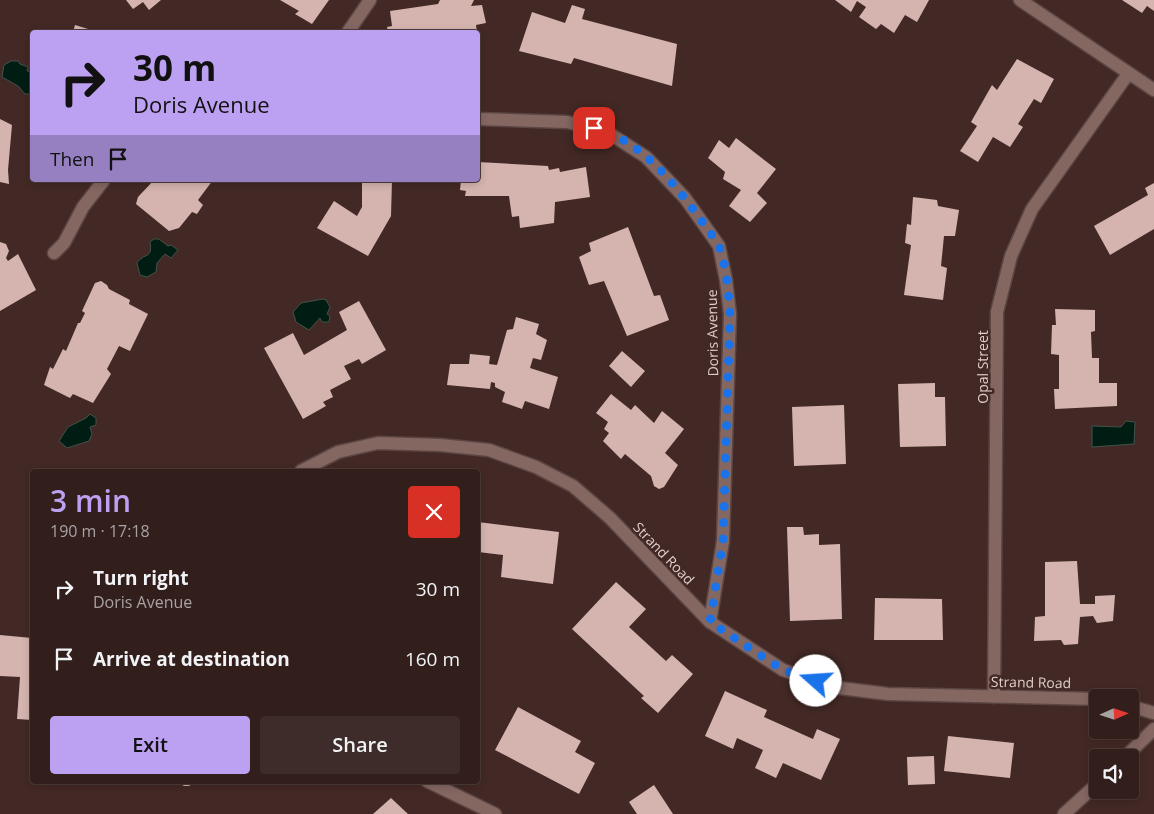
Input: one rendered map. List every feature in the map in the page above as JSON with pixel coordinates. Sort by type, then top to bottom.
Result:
[{"type":"street","points":[[349,30],[370,0]]},
{"type":"street","points":[[1020,0],[1154,90]]},
{"type":"street","name":"Opal Street","points":[[994,697],[997,312],[1011,256],[1032,209],[1128,74]]},
{"type":"street","name":"Doris Avenue","points":[[480,119],[567,122],[607,132],[646,157],[685,198],[719,246],[730,314],[723,541],[710,622]]},
{"type":"street","points":[[54,253],[64,243],[83,207],[102,182]]},
{"type":"street","name":"Strand Road","points":[[305,469],[338,452],[378,443],[440,445],[489,450],[536,467],[573,486],[610,518],[710,622],[783,670],[832,687],[888,694],[1089,699]]},
{"type":"street","points":[[1139,709],[1154,713]]},
{"type":"street","points":[[1133,749],[1154,729]]},
{"type":"street","points":[[433,784],[495,814]]},
{"type":"street","points":[[1064,814],[1089,790]]},
{"type":"shaded area","points":[[11,61],[18,61],[20,64],[28,67],[27,71],[30,72],[30,94],[25,94],[18,86],[2,77],[4,65]]},
{"type":"shaded area","points":[[154,239],[159,239],[168,246],[171,245],[178,250],[171,258],[165,254],[157,263],[156,272],[147,277],[140,275],[137,263],[149,254],[150,242]]},
{"type":"shaded area","points":[[326,300],[330,307],[327,314],[330,316],[329,322],[322,322],[320,318],[309,330],[296,322],[293,312],[301,303]]},
{"type":"shaded area","points":[[90,414],[96,418],[96,425],[90,427],[92,434],[89,441],[67,448],[59,441],[68,427]]},
{"type":"shaded area","points":[[1126,421],[1135,422],[1134,444],[1092,447],[1092,426],[1121,427]]},
{"type":"building","points":[[126,0],[161,0],[149,10],[143,2],[133,9]]},
{"type":"building","points":[[280,0],[329,0],[312,24],[295,14],[299,11]]},
{"type":"building","points":[[440,0],[474,0],[471,6],[482,5],[486,23],[476,25],[477,30],[388,30],[387,27],[392,26],[390,11],[438,4]]},
{"type":"building","points":[[835,0],[929,0],[917,22],[905,15],[894,33],[881,24],[876,29],[859,17],[866,7],[857,1],[851,12]]},
{"type":"building","points":[[1122,0],[1154,0],[1154,11],[1147,6],[1142,13]]},
{"type":"building","points":[[572,5],[585,9],[582,19],[677,44],[672,86],[574,58],[571,64],[519,51],[532,12],[565,23]]},
{"type":"building","points":[[75,25],[91,30],[74,30]]},
{"type":"building","points":[[1017,59],[1054,79],[1041,103],[1034,99],[1018,124],[1023,127],[1010,147],[993,137],[978,162],[960,151],[977,126],[971,122],[992,85],[997,90]]},
{"type":"building","points":[[0,119],[12,125],[8,170],[9,184],[0,182]]},
{"type":"building","points":[[736,138],[776,169],[757,193],[767,203],[750,222],[729,206],[741,190],[723,179],[725,172],[708,158],[719,140],[729,148]]},
{"type":"building","points":[[480,162],[548,166],[549,170],[559,168],[560,172],[586,167],[590,197],[555,202],[554,223],[520,228],[519,216],[512,217],[509,196],[465,196],[466,191],[460,190],[461,182],[480,182]]},
{"type":"building","points":[[152,182],[212,182],[198,200],[203,205],[197,214],[192,212],[179,228],[169,231],[136,204],[138,197]]},
{"type":"building","points":[[362,182],[392,182],[391,216],[368,256],[317,228],[334,201],[357,216],[362,207]]},
{"type":"building","points":[[1154,183],[1154,229],[1110,255],[1094,226],[1148,195],[1145,188]]},
{"type":"building","points":[[913,197],[937,200],[938,206],[959,210],[955,236],[944,236],[941,266],[947,268],[943,300],[904,295],[911,245],[905,243],[907,224],[911,225]]},
{"type":"building","points":[[628,227],[654,296],[660,295],[669,320],[627,336],[604,281],[589,285],[579,257],[591,251],[589,243]]},
{"type":"building","points":[[0,242],[6,244],[9,251],[6,258],[8,261],[18,254],[36,290],[0,311]]},
{"type":"building","points":[[101,281],[109,289],[130,300],[129,304],[148,314],[130,351],[119,346],[107,369],[111,374],[93,403],[73,394],[70,398],[44,385],[50,367],[53,369],[63,349],[66,351],[78,323],[80,323],[85,313],[82,311],[95,283]]},
{"type":"building","points":[[359,301],[386,350],[362,364],[359,359],[344,366],[351,379],[330,390],[333,397],[323,402],[326,406],[303,419],[264,348],[293,333],[304,355],[347,330],[339,312]]},
{"type":"building","points":[[1055,309],[1095,310],[1095,331],[1091,332],[1092,358],[1099,358],[1099,383],[1117,383],[1117,406],[1055,409],[1054,389],[1059,389],[1059,355],[1051,354],[1052,325],[1056,325]]},
{"type":"building","points":[[516,317],[539,324],[536,334],[547,340],[541,360],[533,358],[530,368],[558,377],[549,409],[525,401],[522,409],[502,402],[505,392],[495,387],[495,383],[491,382],[490,389],[447,385],[450,364],[469,364],[470,354],[490,356],[489,364],[497,365],[507,330],[513,329]]},
{"type":"building","points":[[622,351],[645,371],[631,387],[609,366]]},
{"type":"building","points":[[935,383],[935,397],[945,397],[946,446],[900,447],[898,384]]},
{"type":"building","points":[[611,394],[631,410],[635,405],[654,423],[662,411],[684,429],[665,453],[678,465],[664,487],[659,489],[654,486],[651,476],[625,454],[621,459],[603,441],[609,433],[604,429],[608,422],[596,413]]},
{"type":"building","points":[[844,405],[846,464],[794,466],[792,407]]},
{"type":"building","points":[[480,522],[559,532],[553,584],[501,577],[503,555],[480,552]]},
{"type":"building","points":[[787,527],[803,527],[804,535],[819,534],[819,545],[840,544],[842,619],[790,621]]},
{"type":"building","points":[[1077,561],[1080,604],[1095,604],[1095,596],[1115,595],[1113,621],[1097,623],[1093,616],[1080,617],[1078,644],[1064,645],[1061,640],[1034,641],[1035,617],[1045,616],[1045,562]]},
{"type":"building","points":[[616,582],[646,609],[629,627],[666,661],[672,655],[693,674],[658,713],[641,698],[644,696],[572,629]]},
{"type":"building","points":[[875,598],[942,599],[943,640],[874,640]]},
{"type":"building","points":[[0,635],[30,638],[30,720],[17,719],[20,677],[0,676]]},
{"type":"building","points":[[725,691],[767,710],[764,717],[813,739],[817,729],[840,739],[821,780],[783,763],[776,778],[755,768],[763,750],[737,738],[733,749],[705,736]]},
{"type":"building","points":[[518,707],[581,741],[575,752],[595,763],[579,794],[495,750]]},
{"type":"building","points":[[948,736],[1014,743],[1010,778],[944,771]]},
{"type":"building","points":[[934,756],[935,784],[908,785],[907,757]]},
{"type":"building","points":[[181,784],[192,784],[189,786]]},
{"type":"building","points":[[654,785],[673,814],[637,814],[629,802]]},
{"type":"building","points":[[391,798],[408,814],[373,814]]},
{"type":"route","points":[[594,128],[607,132],[646,157],[685,198],[719,246],[730,314],[723,541],[710,622],[783,670],[816,681]]}]
